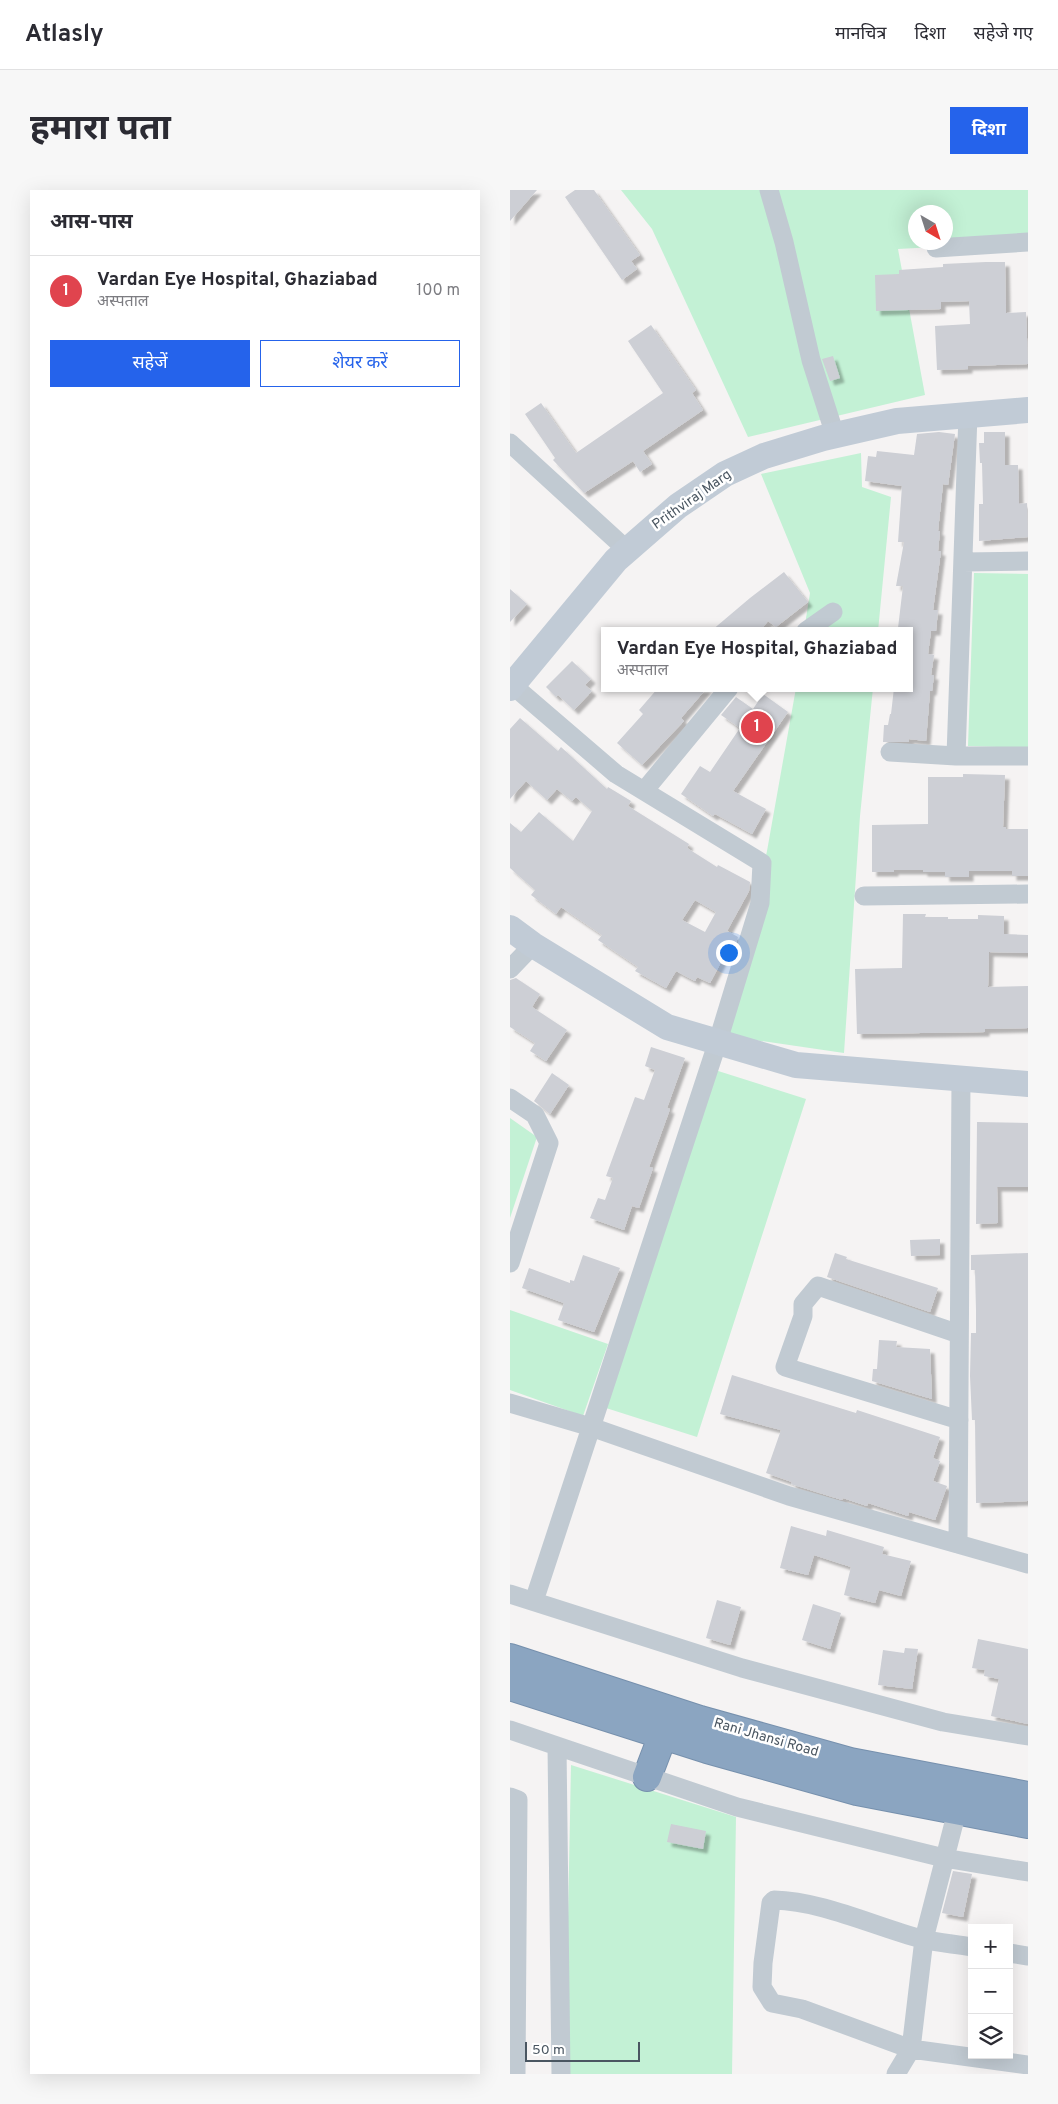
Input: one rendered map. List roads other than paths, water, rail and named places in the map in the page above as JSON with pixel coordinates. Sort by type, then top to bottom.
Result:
[{"type":"highway","name":"Rani Jhansi Road","points":[[511,1661],[561,1689],[663,1735],[858,1791],[1028,1824]]},
{"type":"highway","name":"Rani Jhansi Road","points":[[510,1686],[561,1689],[700,1720],[850,1762],[1028,1796]]},
{"type":"highway","points":[[647,1776],[663,1735]]},
{"type":"street","points":[[769,190],[784,242],[811,360],[835,435]]},
{"type":"street","points":[[953,247],[1028,242]]},
{"type":"street","name":"Prithviraj Marg","points":[[511,685],[616,560],[678,506],[724,474],[764,456],[835,435],[897,421],[1028,410]]},
{"type":"street","points":[[956,756],[968,414]]},
{"type":"street","points":[[510,443],[627,550]]},
{"type":"street","points":[[962,562],[1028,561]]},
{"type":"street","points":[[812,627],[833,612]]},
{"type":"street","points":[[511,685],[616,774],[762,863],[760,903],[718,1041],[534,1601]]},
{"type":"street","points":[[644,791],[726,692]]},
{"type":"street","points":[[890,752],[956,756],[1028,756]]},
{"type":"street","points":[[864,896],[1028,894]]},
{"type":"street","points":[[510,928],[532,945],[667,1027],[796,1065],[1028,1084]]},
{"type":"street","points":[[510,969],[532,945]]},
{"type":"street","points":[[958,1544],[961,1079]]},
{"type":"street","points":[[510,1098],[535,1116],[549,1143],[510,1263]]},
{"type":"street","points":[[959,1334],[818,1286],[803,1304],[803,1316],[785,1367],[959,1420]]},
{"type":"street","points":[[510,1403],[591,1427],[789,1496],[1028,1564]]},
{"type":"street","points":[[510,1594],[742,1668],[943,1722],[1028,1736]]},
{"type":"street","points":[[510,1730],[737,1807],[944,1858],[1028,1872]]},
{"type":"street","points":[[557,1746],[561,2074]]},
{"type":"street","points":[[510,1797],[518,1800],[513,2010],[516,2074]]},
{"type":"street","points":[[896,2074],[911,2049],[924,1939],[957,1811]]},
{"type":"street","points":[[968,1946],[924,1939],[789,1900],[774,1900],[771,1903],[763,1963],[762,1987],[772,2003],[802,2009],[911,2049],[1028,2065]]},
{"type":"street","points":[[1013,1954],[1028,1956]]},
{"type":"place","name":"Vardan Eye Hospital, Ghaziabad","points":[[757,727]]}]
